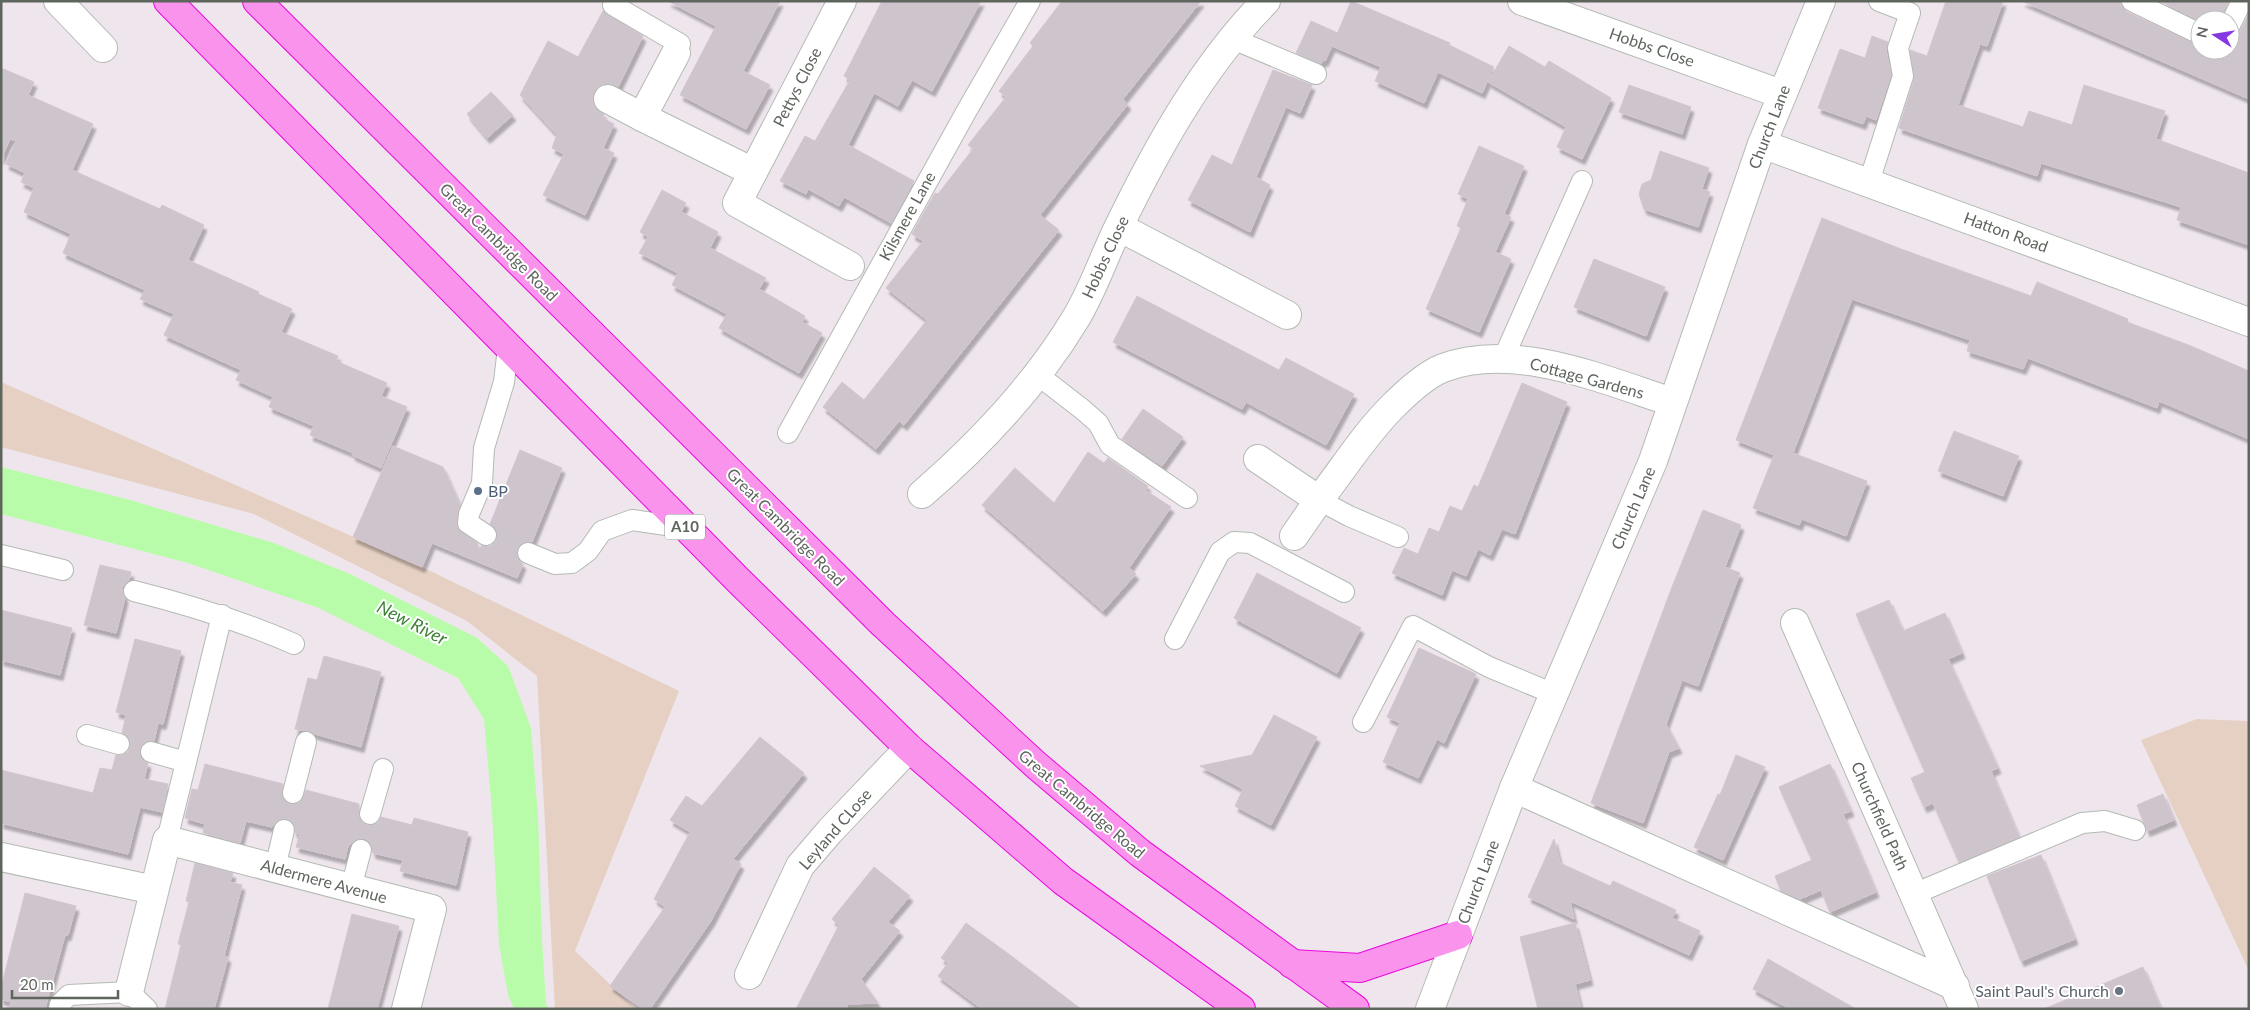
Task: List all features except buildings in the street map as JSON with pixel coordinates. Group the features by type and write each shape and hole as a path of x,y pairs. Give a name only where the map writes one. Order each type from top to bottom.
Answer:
{"highway":[{"name":"A10","path":"168,1 508,348 909,748 1063,881 1241,1009"},
{"name":"Great Cambridge Road","path":"257,1 869,610 1036,766 1140,853 1355,1009"},
{"path":"1292,964 1360,968 1458,936"}],"street":[{"path":"58,1 103,48"},
{"name":"Pettys Close","path":"842,1 737,203 850,266"},
{"name":"Hobbs Close","path":"922,494 950,470 983,437 1015,404 1038,375 1077,317 1118,227 1155,157 1185,107 1233,39 1266,1"},
{"name":"Church Lane","path":"1430,1009 1514,788 1652,461 1762,144 1781,94 1821,1"},
{"name":"Hobbs Close","path":"1525,2 1781,94"},
{"path":"642,117 676,53"},
{"path":"608,99 753,172"},
{"name":"Hatton Road","path":"1762,144 2249,322"},
{"path":"1118,227 1287,315"},
{"name":"Cottage Gardens","path":"1294,536 1319,500 1391,407 1415,386 1442,369 1471,361 1504,359 1551,366 1672,402"},
{"path":"1258,459 1319,500"},
{"name":"Churchfield Path","path":"1796,623 1959,997"},
{"name":"Leyland CLose","path":"749,975 800,866 830,830 909,748"},
{"path":"1514,788 1959,997"},
{"path":"138,1000 154,890 167,840"},
{"name":"Aldermere Avenue","path":"167,840 432,909 406,1009"},
{"path":"1,857 154,890"}],"lane":[{"name":"Kilsmere Lane","path":"788,433 966,112 1030,1"},
{"path":"1868,182 1903,76 1898,48 1910,14 1879,1"},
{"path":"2132,1 2190,29"},
{"path":"613,5 680,44 676,53"},
{"path":"1233,39 1316,74"},
{"path":"1504,359 1582,182"},
{"path":"486,535 468,523 469,514 482,483 484,448 504,382 508,348"},
{"path":"1038,375 1098,423 1110,444 1188,498"},
{"path":"1319,500 1349,516 1398,537"},
{"path":"528,553 555,564 572,563 588,551 602,532 632,520 687,528"},
{"path":"1280,559 1294,536"},
{"path":"1175,639 1220,552 1234,542 1250,543 1344,592"},
{"path":"1,554 63,570"},
{"path":"134,591 253,626 294,644"},
{"path":"167,840 222,616"},
{"path":"1362,722 1413,626 1489,667 1554,694"},
{"path":"87,735 119,744"},
{"path":"293,793 306,742"},
{"path":"151,752 186,762"},
{"path":"370,814 383,769"},
{"path":"1914,894 2082,823 2105,821 2135,830"},
{"path":"275,868 284,830"},
{"path":"351,888 361,850"},
{"path":"59,1009 60,1004 69,995 138,1000"}],"shaded area":[{"path":"1,382 422,567 679,691 575,951 636,1009 555,1009 537,676 467,621 254,514 1,447"},
{"path":"2197,719 2249,721 2249,971 2141,740"}],"water":[{"name":"New River","path":"1,467 130,500 274,543 350,574 477,638 508,666 531,728 538,817 546,1004 549,1009 514,1009 508,995 499,944 492,811 484,719 458,678 319,608 188,563 1,514"}],"place":[{"name":"BP","path":"478,491"},
{"name":"Saint Paul's Church","path":"2119,991"}]}
